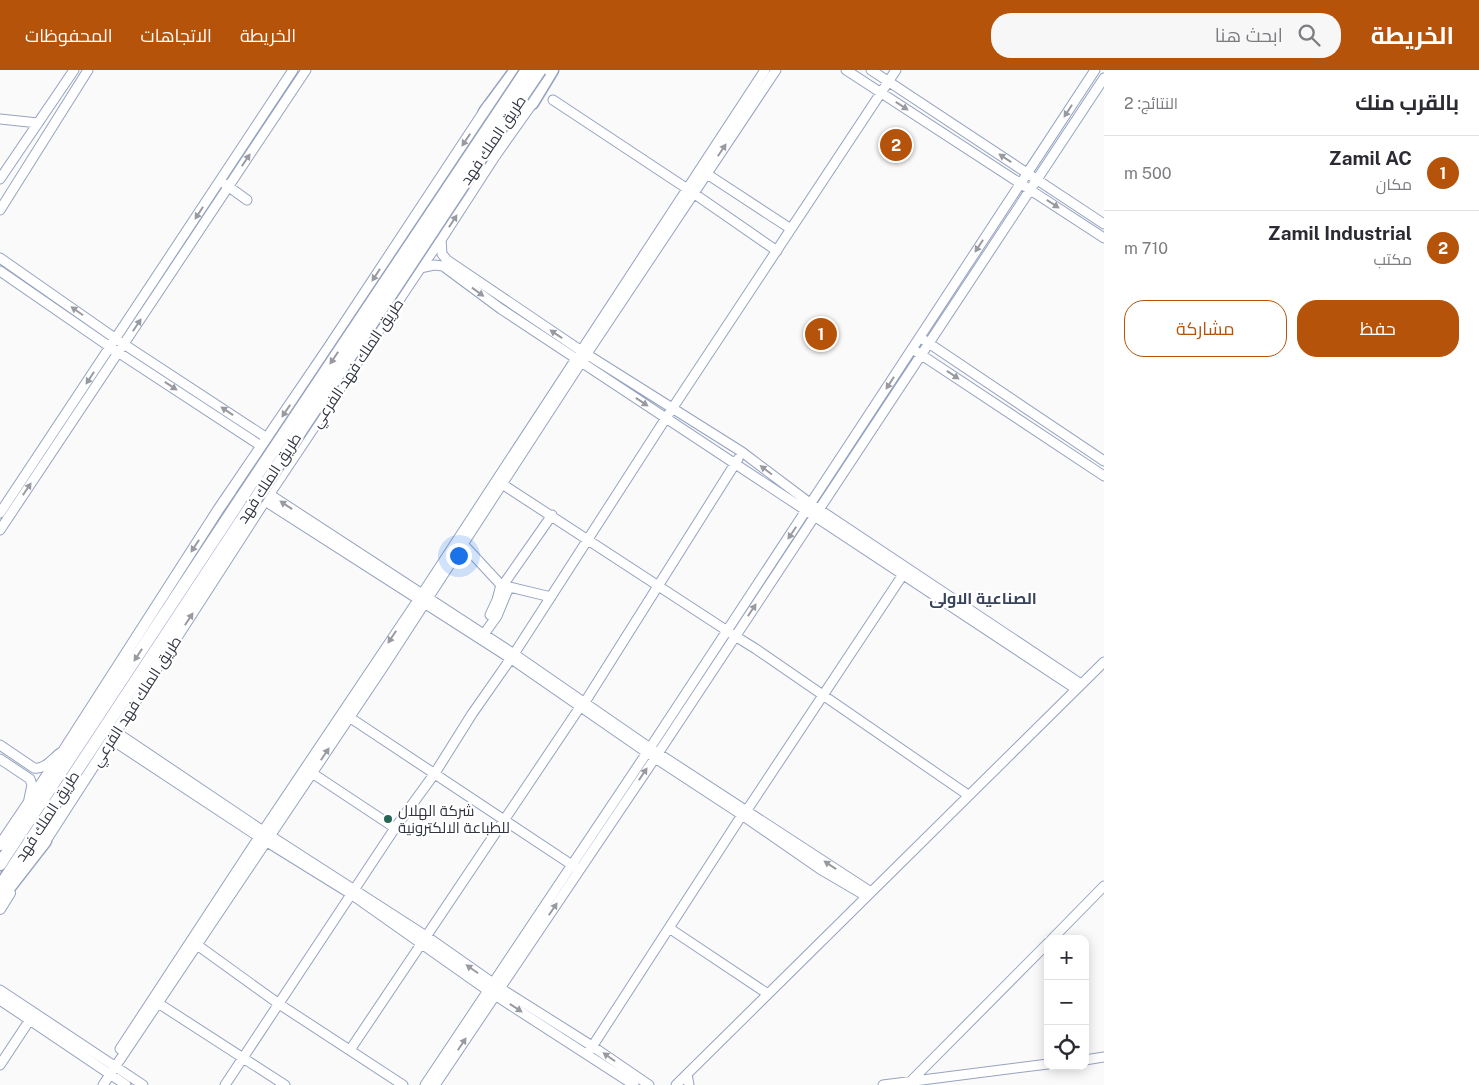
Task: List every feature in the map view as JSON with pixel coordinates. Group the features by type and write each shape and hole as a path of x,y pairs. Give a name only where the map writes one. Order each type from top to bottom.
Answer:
{"highway":[{"path":"484,112 514,70"},
{"name":"طريق الملك فهد","path":"0,887 247,501 527,70"},
{"name":"طريق الملك فهد","path":"0,864 540,70"},
{"path":"532,103 554,70"},
{"path":"0,899 45,841"}],"main road":[{"name":"طريق الملك فهد الفرعي","path":"0,909 267,498 532,103"},
{"path":"0,845 264,442 484,112"},
{"path":"329,347 367,298 374,295 380,298 382,313 343,385"}],"street":[{"path":"0,179 74,70"},
{"path":"0,210 88,70"},
{"path":"120,341 293,70"},
{"path":"1,511 228,188 306,70"},
{"path":"103,1085 110,1069 193,942 423,598 690,191 765,70"},
{"path":"690,191 707,174 776,70"},
{"path":"846,70 1104,238"},
{"path":"870,70 1104,224"},
{"path":"225,1085 242,1057 354,894 395,828 435,773 666,418 896,70"},
{"path":"813,510 912,349 1095,70"},
{"path":"575,867 657,754 731,634 813,510 922,354 1104,78"},
{"path":"553,100 777,251"},
{"path":"0,119 38,123"},
{"path":"707,174 792,228"},
{"path":"221,180 228,188 247,200"},
{"path":"441,240 442,254 447,260 504,305"},
{"path":"0,258 264,442"},
{"path":"420,268 434,265 443,266 581,355 625,378 742,452 813,510"},
{"path":"0,271 114,349 264,442"},
{"path":"920,337 1104,461"},
{"path":"0,530 114,349"},
{"path":"912,349 1104,476"},
{"path":"581,355 619,386 666,418 735,463 813,510 1079,686"},
{"path":"619,386 625,378"},
{"path":"1057,444 1062,433"},
{"path":"350,1050 426,943 504,820 659,586 742,452"},
{"path":"499,482 756,649 968,795"},
{"path":"423,598 463,544 499,482"},
{"path":"267,498 512,656 648,750 745,812 820,869 868,894"},
{"path":"481,632 497,616 504,586 552,515"},
{"path":"463,544 504,586 551,596"},
{"path":"587,1054 905,571"},
{"path":"423,598 481,632 512,656"},
{"path":"435,1085 494,989 575,867 648,750 731,634"},
{"path":"676,1085 1104,662"},
{"path":"264,836 312,773 346,714"},
{"path":"346,714 575,867"},
{"path":"114,736 354,894 634,1085"},
{"path":"0,745 38,769 42,768 64,750"},
{"path":"0,759 30,779 32,785 29,801"},
{"path":"312,773 395,828"},
{"path":"1056,935 1104,886"},
{"path":"669,928 768,994"},
{"path":"96,1085 110,1069 158,1003 193,942"},
{"path":"193,942 279,1004 403,1085"},
{"path":"426,943 494,989 592,1046 649,1085"},
{"path":"911,1082 1044,947"},
{"path":"425,1085 494,989"},
{"path":"0,990 32,1016 110,1069 143,1085"},
{"path":"0,1000 32,1016"},
{"path":"158,1003 285,1085"},
{"path":"0,1065 32,1016"},
{"path":"1089,1059 1104,1057"},
{"path":"883,1085 1044,1065"},
{"path":"110,1069 126,1085"},
{"path":"687,1074 689,1085"}],"place":[{"name":"Zamil Industrial","path":"896,145"},
{"name":"Zamil AC","path":"821,334"},
{"name":"شركة الهلال للطباعة الالكترونية","path":"388,819"}],"district":[{"name":"الصناعية الاولى","path":"983,598"}]}
